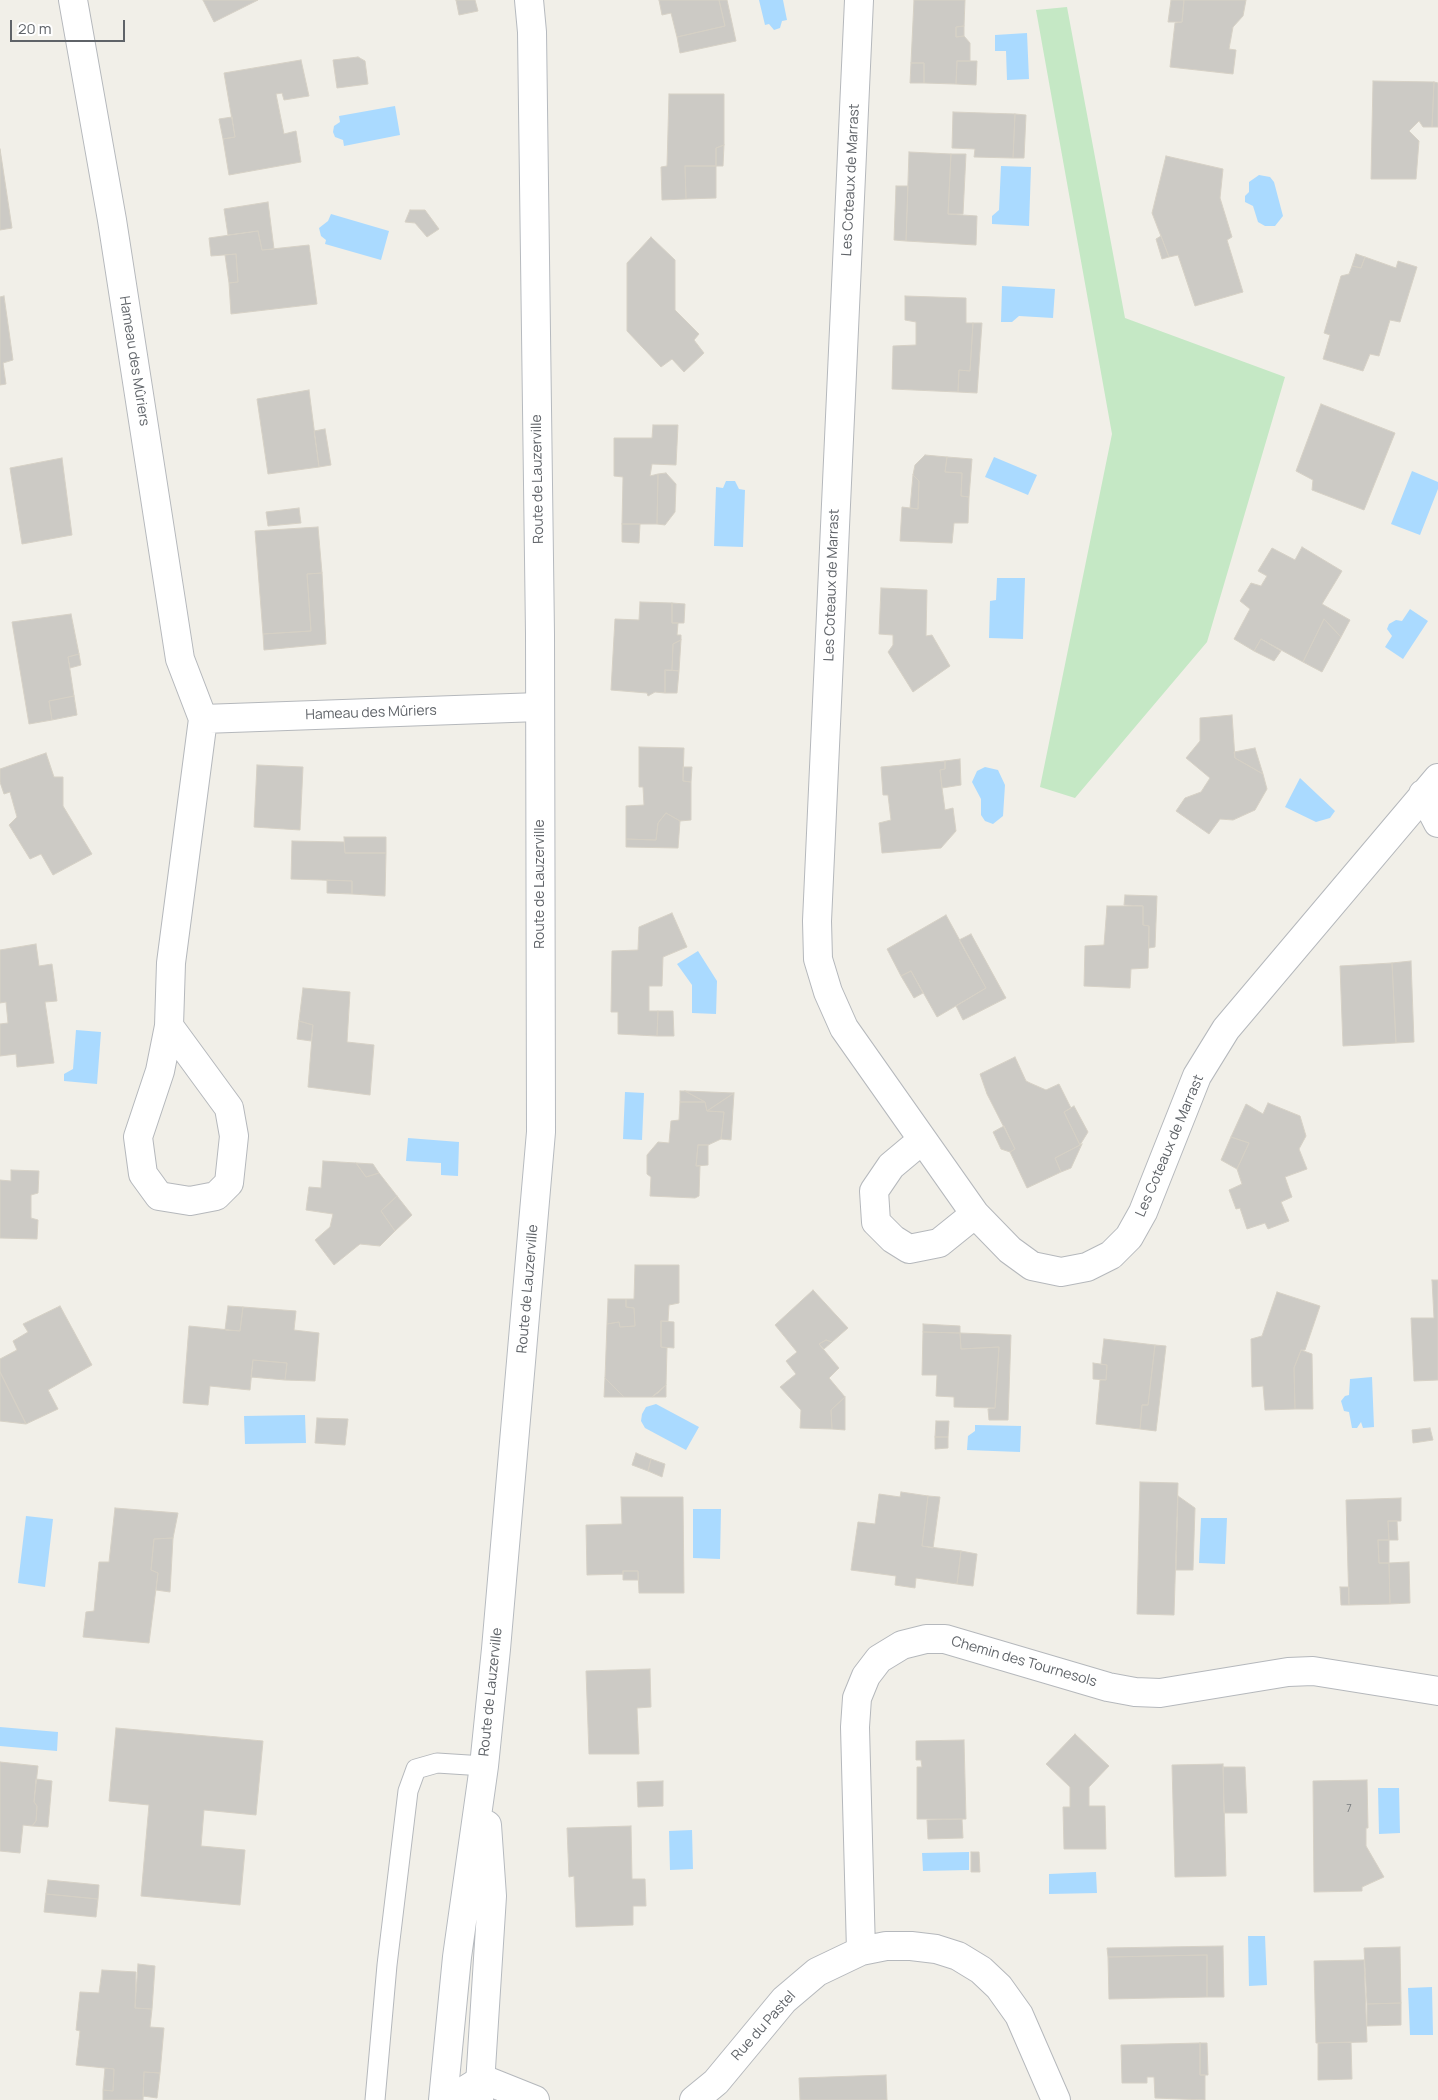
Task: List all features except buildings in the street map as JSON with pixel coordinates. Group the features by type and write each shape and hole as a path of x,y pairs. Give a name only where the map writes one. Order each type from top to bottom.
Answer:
{"street":[{"name":"Hameau des Mûriers","path":"73,0 112,220 180,659 203,719 171,963 169,1026 160,1071 138,1137 143,1174 159,1196 190,1201 216,1196 229,1183 234,1136 229,1108 169,1026"},
{"name":"Route de Lauzerville","path":"443,2100 457,1957 484,1766 496,1649 541,1132 539,707 532,32 530,0"},
{"name":"Les Coteaux de Marrast","path":"859,0 817,921 818,959 828,992 844,1028 975,1214 1010,1250 1032,1266 1061,1272 1087,1267 1111,1255 1130,1237 1143,1212 1197,1076 1226,1029 1430,786"},
{"name":"Hameau des Mûriers","path":"203,719 539,707"},
{"name":"Les Coteaux de Marrast","path":"1430,786 1438,823"},
{"path":"922,1140 891,1166 874,1192 876,1222 894,1239 909,1249 939,1243 975,1214"},
{"name":"Chemin des Tournesols","path":"861,1951 855,1727 858,1698 866,1676 878,1659 902,1645 926,1639 945,1639 1108,1687 1135,1692 1160,1692 1288,1672 1313,1671 1438,1691"},
{"name":"Route de Lauzerville","path":"480,2091 492,1896 484,1766"},
{"name":"Rue du Pastel","path":"694,2100 716,2082 784,2000 817,1972 861,1951 886,1946 936,1949 958,1956 981,1970 999,1987 1019,2015 1056,2100"},
{"path":"449,2100 480,2091 490,2082 535,2100"}],"lane":[{"path":"375,2100 387,1965 408,1791 416,1769 437,1763 484,1766"}],"green space":[{"path":"1067,7 1125,318 1285,377 1207,642 1075,798 1040,787 1112,434 1036,10"}],"water":[{"path":"759,0 783,0 787,20 782,21 780,28 774,30 769,24 765,25"},
{"path":"1027,33 1029,79 1007,80 1006,51 995,51 995,35"},
{"path":"395,106 400,135 344,146 343,140 335,137 333,132 334,126 340,122 339,116"},
{"path":"1001,166 1031,167 1029,226 992,224 992,216 999,210"},
{"path":"1259,175 1270,177 1274,182 1283,216 1275,226 1265,226 1258,222 1253,206 1245,202 1245,196 1249,192 1249,182"},
{"path":"331,214 389,231 381,260 325,244 326,240 321,236 319,228 328,221"},
{"path":"1002,286 1055,289 1053,318 1019,316 1012,322 1001,322"},
{"path":"994,457 1037,475 1028,495 985,477"},
{"path":"1412,471 1438,482 1438,489 1420,535 1391,524"},
{"path":"726,481 735,481 739,489 745,490 743,547 714,546 716,487 723,488"},
{"path":"997,578 1025,578 1023,639 989,638 990,601 996,600"},
{"path":"1410,609 1428,621 1403,659 1385,647 1392,636 1387,629 1389,624 1396,620 1402,621"},
{"path":"985,767 998,770 1005,785 1003,816 993,824 985,821 981,815 981,799 972,782 977,771"},
{"path":"1300,778 1335,811 1330,818 1316,822 1285,807"},
{"path":"698,951 717,981 716,1014 692,1013 692,985 677,964"},
{"path":"76,1030 101,1032 97,1084 64,1081 64,1074 73,1069"},
{"path":"625,1092 644,1093 642,1140 623,1139"},
{"path":"408,1138 459,1142 458,1176 441,1175 441,1163 406,1161"},
{"path":"1372,1377 1374,1427 1363,1428 1361,1422 1357,1428 1352,1428 1349,1412 1344,1411 1341,1401 1345,1396 1349,1395 1350,1379"},
{"path":"656,1404 699,1427 686,1450 645,1428 641,1421 642,1414 646,1407"},
{"path":"305,1415 306,1443 245,1444 244,1416"},
{"path":"975,1425 1021,1426 1020,1452 967,1450 968,1436 975,1431"},
{"path":"693,1509 721,1509 720,1559 693,1558"},
{"path":"26,1516 53,1519 45,1587 18,1583"},
{"path":"1201,1518 1227,1518 1225,1564 1199,1563"},
{"path":"0,1727 58,1732 57,1751 0,1746"},
{"path":"1378,1788 1399,1788 1400,1833 1379,1834"},
{"path":"692,1830 693,1869 670,1870 669,1831"},
{"path":"969,1852 969,1870 923,1871 922,1853"},
{"path":"1096,1872 1097,1893 1049,1894 1049,1874"},
{"path":"1248,1936 1265,1936 1267,1985 1249,1986"},
{"path":"1432,1987 1433,2035 1410,2035 1408,1988"}]}
